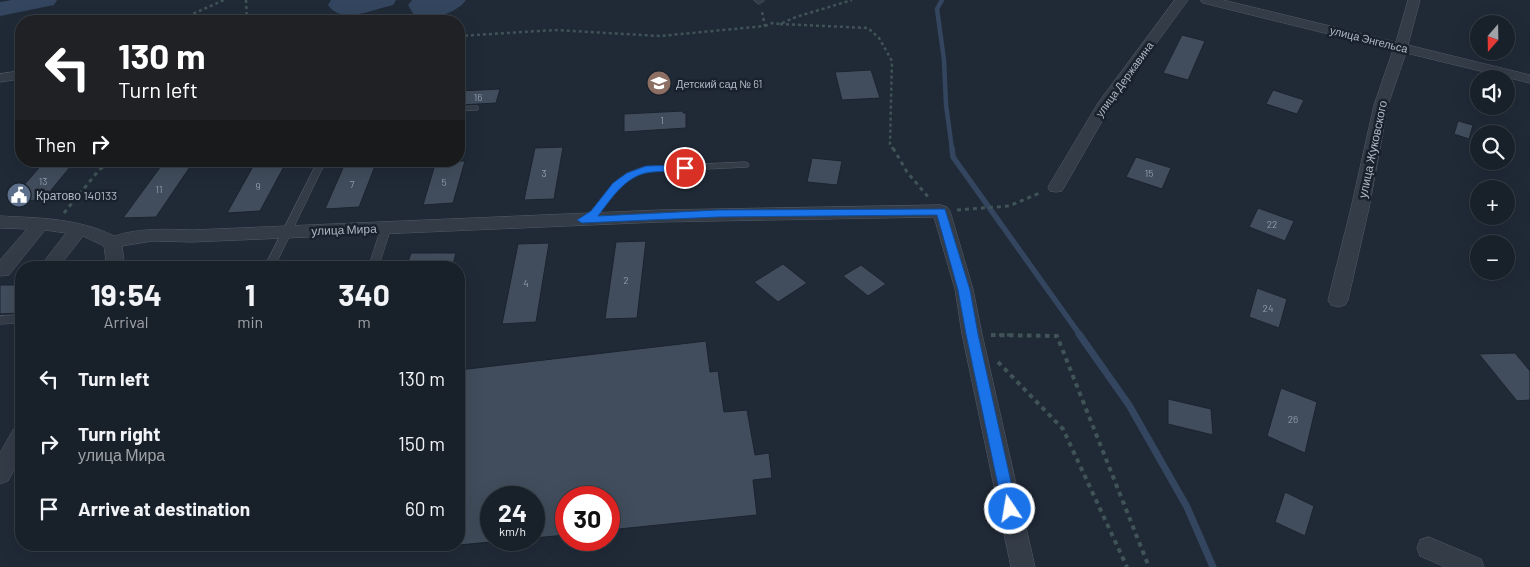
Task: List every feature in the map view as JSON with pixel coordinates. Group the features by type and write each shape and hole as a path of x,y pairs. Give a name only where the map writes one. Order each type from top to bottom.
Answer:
{"street":[{"name":"улица Державина","path":"1056,187 1105,103 1182,0"},
{"name":"улица Энгельса","path":"1207,0 1530,79"},
{"name":"улица Жуковского","path":"1338,300 1360,208 1381,105 1401,47 1414,0"},
{"path":"0,78 15,76"},
{"name":"улица Мира","path":"113,243 128,236 154,234 192,236 718,214 941,211"},
{"path":"941,211 964,290 1023,567"},
{"path":"0,222 47,225 91,232 113,243 115,261"},
{"path":"2,270 47,225"},
{"path":"54,261 78,230"},
{"path":"0,474 15,448"},
{"path":"1430,548 1472,567"}],"lane":[{"path":"465,109 475,108"},
{"path":"579,220 594,213 620,182 646,169 745,165"},
{"path":"272,261 319,167"},
{"path":"375,261 386,228"},
{"path":"0,320 15,319"}],"path":[{"path":"190,15 224,0"},
{"path":"246,0 247,15"},
{"path":"780,24 796,17 852,0"},
{"path":"759,1 765,26"},
{"path":"465,36 555,30 660,36 765,26 772,23 868,28 879,38 892,61 890,144 907,172 941,211 1009,206 1056,187"},
{"path":"47,225 103,167"},
{"path":"972,334 1063,429 1127,567"},
{"path":"972,334 1057,336 1148,567"}],"building":[{"path":"1182,35 1205,41 1188,80 1163,73"},
{"path":"871,70 880,98 842,100 835,72"},
{"path":"500,89 496,103 465,105 465,91"},
{"path":"1273,90 1304,100 1297,114 1266,104"},
{"path":"683,111 683,113 686,113 686,128 624,132 624,114"},
{"path":"1458,121 1473,125 1470,125 1469,139 1454,134"},
{"path":"563,147 554,199 524,200 535,148"},
{"path":"1136,157 1171,168 1162,189 1126,177"},
{"path":"812,158 842,161 837,185 807,182"},
{"path":"40,167 70,167 43,200 10,201"},
{"path":"160,167 190,167 156,217 123,218"},
{"path":"253,167 284,167 260,211 227,213"},
{"path":"343,167 375,167 359,207 325,209"},
{"path":"434,167 463,167 453,203 423,205"},
{"path":"1258,208 1294,221 1285,241 1249,227"},
{"path":"646,241 637,318 605,319 616,242"},
{"path":"549,243 536,322 502,324 518,244"},
{"path":"411,253 456,253 454,261 408,261"},
{"path":"783,264 807,283 778,302 754,282"},
{"path":"861,265 886,284 868,296 843,276"},
{"path":"0,285 15,285 15,313 0,314"},
{"path":"1257,288 1287,299 1279,328 1249,317"},
{"path":"706,341 710,372 718,371 724,412 747,410 755,455 769,453 772,478 753,480 757,515 620,529 620,486 555,486 555,536 545,537 545,486 480,486 480,543 465,544 465,369"},
{"path":"1515,353 1530,371 1530,400 1517,401 1479,354"},
{"path":"1281,388 1317,402 1305,453 1267,436"},
{"path":"1168,399 1211,409 1213,435 1168,424"},
{"path":"1285,492 1314,506 1305,536 1275,522"}],"waterway":[{"path":"0,9 46,0"},
{"path":"344,0 339,5 347,9 385,0"},
{"path":"426,0 419,5 423,12 440,8 455,0"},
{"path":"942,0 937,9 944,60 946,105 952,149"},
{"path":"952,148 953,157 1080,335"},
{"path":"1079,334 1129,405 1187,507 1213,567"}],"place":[{"name":"Детский сад № 61","path":"659,83"},
{"name":"Кратово 140133","path":"19,195"}],"route":[{"path":"685,168 646,169 630,175 616,186 594,213 582,220 718,214 941,211 964,290 1010,509"}]}
